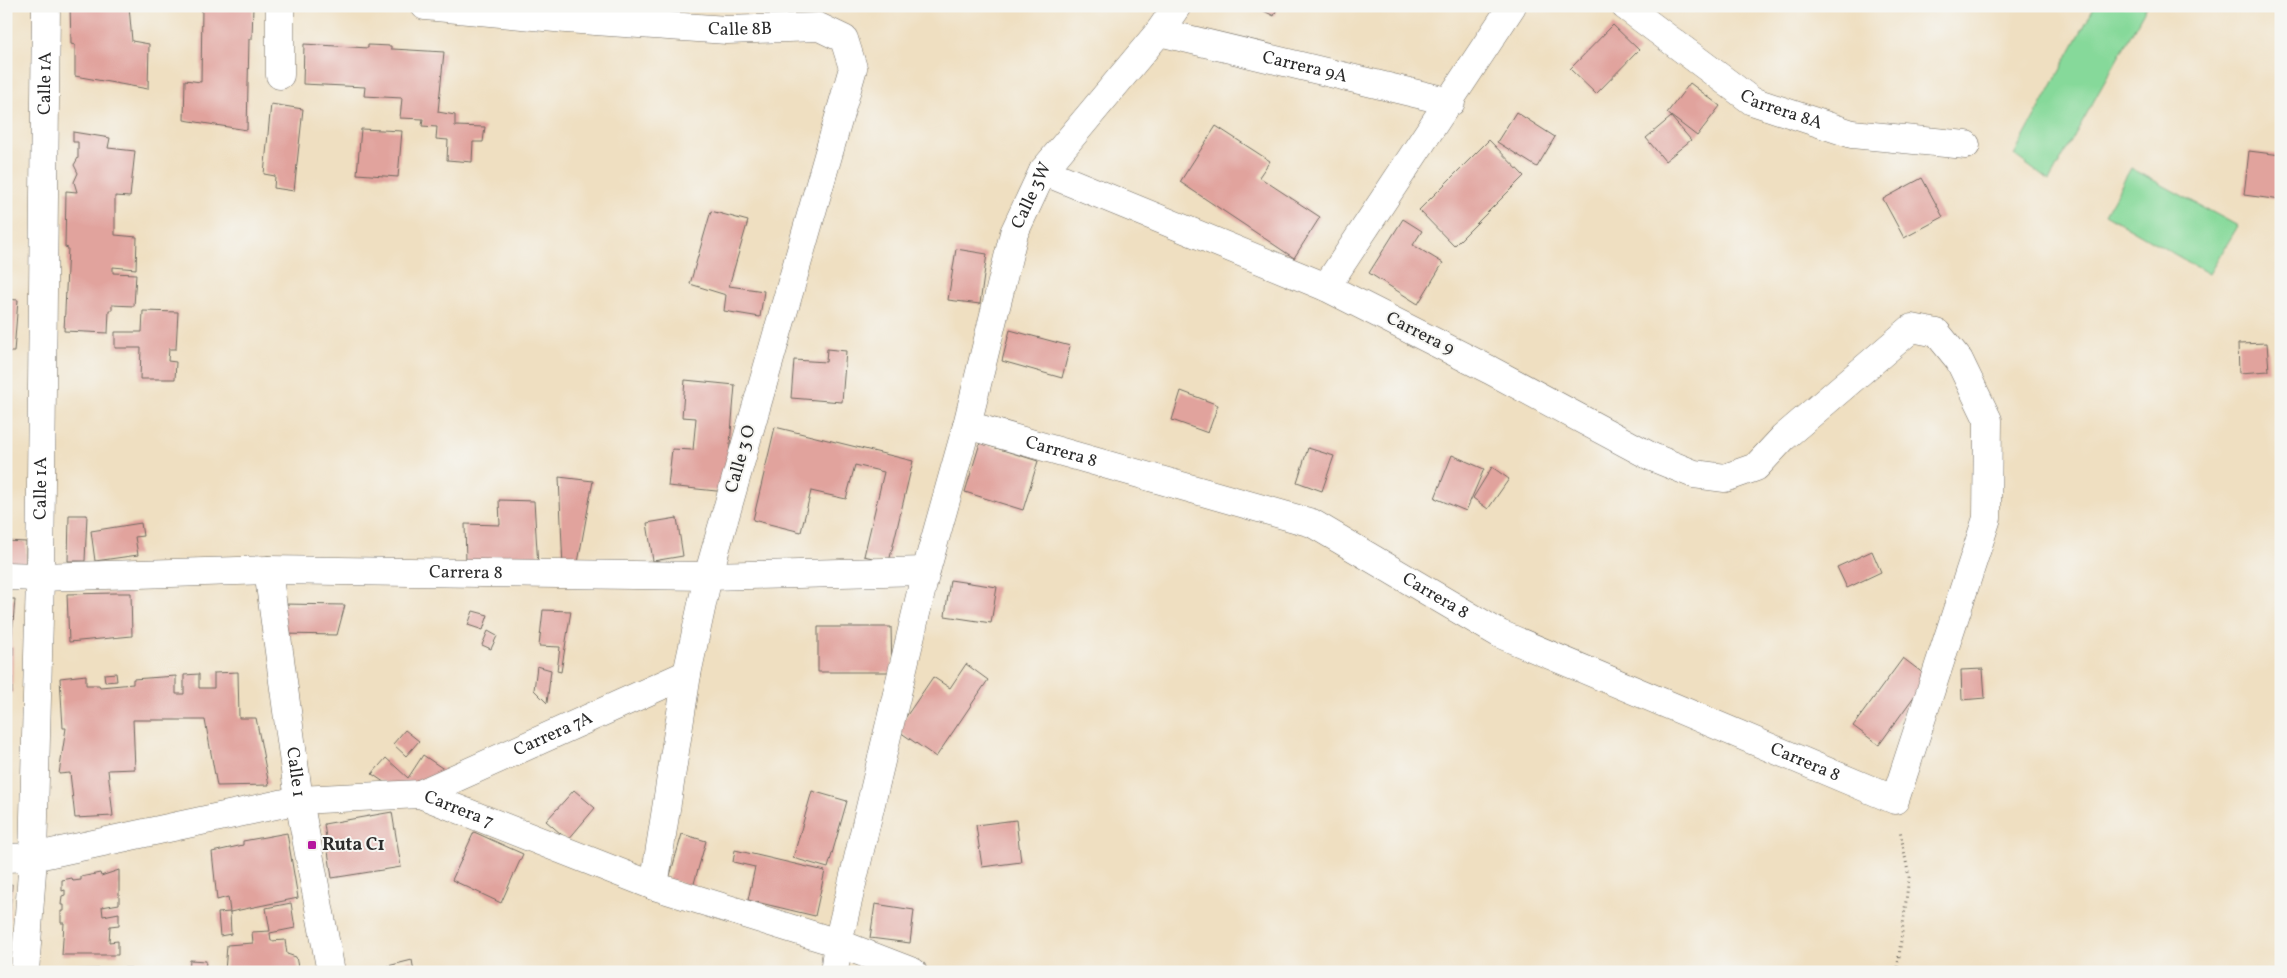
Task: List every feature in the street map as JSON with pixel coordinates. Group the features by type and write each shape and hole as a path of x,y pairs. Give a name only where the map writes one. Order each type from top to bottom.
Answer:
{"street":[{"name":"Calle 1A","path":"24,972 33,857 40,577 46,6"},
{"path":"280,6 280,75"},
{"name":"Calle 8B","path":"425,6 566,19 727,30 819,27 844,39"},
{"name":"Calle 3W","path":"834,972 838,942 926,571 967,425 1014,233 1043,171 1159,32 1177,6"},
{"path":"1326,287 1451,102 1512,6"},
{"name":"Carrera 8A","path":"1625,6 1752,101 1852,134 1966,145"},
{"name":"Carrera 9A","path":"1159,32 1451,102"},
{"name":"Calle 3 O","path":"654,886 687,674 708,576 853,68 844,39"},
{"name":"Carrera 9","path":"1043,171 1326,287 1490,370 1652,457 1694,474 1725,478 1756,467 1783,438 1912,328 1937,333 1960,360 1988,420 1987,518 1894,800"},
{"name":"Carrera 8","path":"967,425 1312,523 1500,634 1894,800"},
{"name":"Carrera 8","path":"6,576 40,577 268,570 708,576 926,571"},
{"name":"Calle 1","path":"268,570 299,800 331,972"},
{"name":"Carrera 7A","path":"420,794 687,674"},
{"name":"Carrera 7","path":"6,858 33,857 299,800 420,794 654,886 838,942 913,972"}],"path":[{"path":"1894,800 1910,877 1897,972"}],"green space":[{"path":"2095,6 2147,6 2049,181 2014,155"},
{"path":"2131,168 2238,226 2209,274 2105,214"}],"building":[{"path":"70,6 129,6 132,41 149,44 148,89 75,76 75,45 71,44"},
{"path":"202,6 253,6 252,39 249,39 247,130 184,120 185,80 201,82"},
{"path":"1254,6 1278,6 1274,16"},
{"path":"1613,25 1639,50 1596,94 1570,69"},
{"path":"304,44 368,48 368,45 391,46 391,49 444,52 438,112 455,115 455,126 485,127 483,142 473,142 472,162 447,160 448,140 436,139 437,127 422,126 423,119 400,118 402,98 364,96 365,87 303,84"},
{"path":"1690,83 1720,106 1697,136 1667,113"},
{"path":"271,104 303,109 294,191 274,188 275,176 264,174"},
{"path":"1516,112 1555,137 1537,167 1497,142"},
{"path":"1671,117 1691,140 1665,161 1646,138"},
{"path":"1216,126 1270,161 1259,177 1320,217 1294,258 1180,182"},
{"path":"361,129 402,131 398,177 357,174"},
{"path":"73,132 110,138 108,148 135,151 130,197 115,196 115,235 137,237 136,269 113,267 113,273 136,274 134,306 112,305 112,310 109,310 108,333 64,331 68,248 65,247 66,191 77,192 74,182 78,173 74,165 78,158 78,142 73,142"},
{"path":"1489,140 1524,176 1454,246 1419,210"},
{"path":"2249,151 2281,155 2281,200 2244,195"},
{"path":"1922,178 1943,217 1904,238 1883,199"},
{"path":"711,211 748,221 729,286 764,291 760,317 724,311 726,295 690,284"},
{"path":"1403,219 1422,231 1413,245 1443,263 1418,304 1369,273"},
{"path":"956,249 987,254 980,304 948,300"},
{"path":"6,299 18,300 14,352 6,352"},
{"path":"143,311 178,312 176,349 169,349 168,361 176,362 175,379 140,379 141,348 115,348 115,332 142,332"},
{"path":"1010,330 1070,346 1062,378 1002,361"},
{"path":"2267,343 2269,371 2239,373 2238,344"},
{"path":"827,349 846,351 842,402 791,398 794,360 826,362"},
{"path":"685,380 735,385 726,492 668,486 672,449 693,450 696,418 682,417"},
{"path":"1181,391 1218,405 1208,433 1172,420"},
{"path":"775,427 913,461 889,562 864,556 884,472 855,465 846,499 811,491 801,532 753,520"},
{"path":"980,443 1038,461 1023,510 965,492"},
{"path":"1308,448 1334,456 1322,491 1297,482"},
{"path":"1452,455 1484,469 1466,511 1435,498"},
{"path":"1492,467 1509,479 1488,509 1473,498"},
{"path":"559,477 593,481 577,568 563,568"},
{"path":"499,500 534,501 538,567 466,562 465,524 500,525"},
{"path":"69,515 87,515 85,561 68,561"},
{"path":"677,518 683,556 653,561 647,523"},
{"path":"141,523 143,536 135,537 138,555 95,561 91,531"},
{"path":"6,541 26,542 26,570 6,570"},
{"path":"1872,551 1881,572 1847,588 1837,567"},
{"path":"950,580 997,587 991,623 945,616"},
{"path":"131,593 132,636 69,642 67,594"},
{"path":"6,599 15,599 11,647 13,647 12,693 6,693"},
{"path":"282,604 345,605 337,635 283,634"},
{"path":"543,610 571,611 561,672 557,671 560,647 539,646"},
{"path":"473,611 488,615 483,630 468,625"},
{"path":"818,627 891,627 892,672 818,672"},
{"path":"488,631 497,636 491,649 482,645"},
{"path":"1903,658 1928,677 1879,745 1853,726"},
{"path":"966,664 988,680 936,757 897,730 933,677 950,688"},
{"path":"537,666 551,670 547,703 534,690"},
{"path":"1983,669 1985,698 1962,700 1961,670"},
{"path":"238,672 239,718 256,718 269,785 217,786 205,720 133,720 135,769 108,770 113,816 75,818 70,773 59,774 66,728 63,728 60,678 86,675 86,685 99,685 100,687 133,684 133,679 176,676 176,694 184,694 184,675 199,674 199,688 214,688 214,673"},
{"path":"116,673 117,681 105,682 104,674"},
{"path":"405,730 419,741 406,756 393,744"},
{"path":"423,755 448,772 400,793 372,774 386,758 408,778"},
{"path":"574,790 595,808 568,840 546,821"},
{"path":"812,791 847,801 828,868 793,858"},
{"path":"392,812 401,867 332,878 324,824"},
{"path":"1016,820 1021,862 982,867 976,825"},
{"path":"474,832 523,854 501,903 452,880"},
{"path":"287,833 298,898 230,912 228,897 217,900 212,852 243,845 243,841"},
{"path":"682,834 706,841 693,887 669,879"},
{"path":"735,850 825,871 815,916 748,900 755,867 733,862"},
{"path":"119,870 119,904 102,907 103,916 119,913 119,925 110,926 109,942 118,941 118,955 62,955 64,923 61,923 61,911 64,911 64,905 61,905 65,890 62,891 62,880 72,878 73,881 81,880 81,877 100,873 101,876"},
{"path":"12,884 8,936 6,936 6,885"},
{"path":"291,903 295,928 270,933 271,941 285,940 287,954 296,957 299,972 225,972 227,945 253,943 252,932 270,931 266,908"},
{"path":"875,904 914,910 910,943 870,938"},
{"path":"230,912 231,934 220,936 218,913"},
{"path":"190,960 206,961 205,972 189,972"},
{"path":"412,960 414,972 368,972 368,971"},
{"path":"131,968 131,972 58,972 58,970"}],"place":[{"name":"Ruta C1","path":"312,845"}]}
